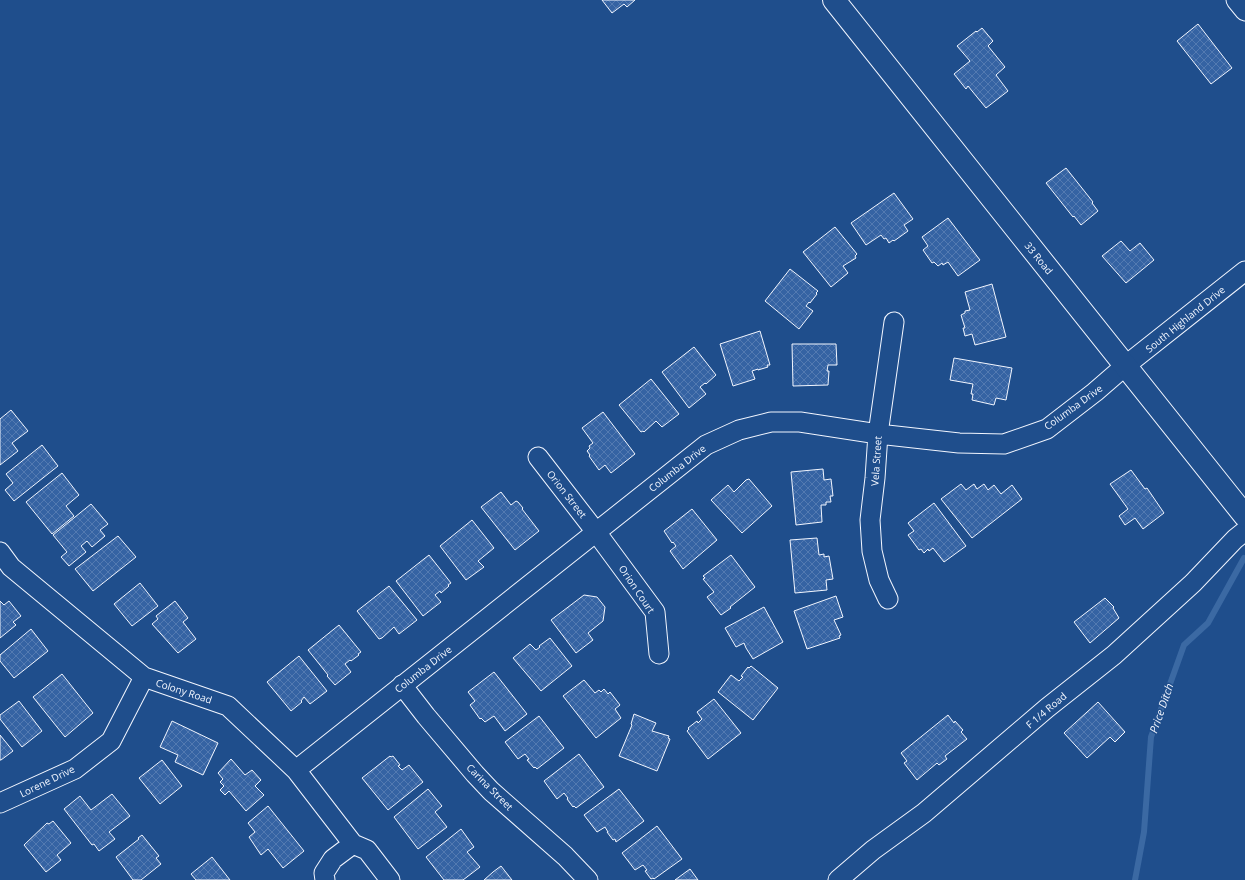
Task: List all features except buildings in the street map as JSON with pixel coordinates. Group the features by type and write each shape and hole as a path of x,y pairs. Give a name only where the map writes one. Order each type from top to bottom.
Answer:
{"street":[{"name":"33 Road","path":"834,0 1245,516"},
{"path":"1236,0 1245,11"},
{"name":"South Highland Drive","path":"1125,366 1245,271"},
{"name":"Vela Street","path":"888,599 879,580 872,551 870,520 878,434 894,322"},
{"name":"Columba Drive","path":"296,770 706,445 739,430 771,422 800,422 959,444 1004,444 1047,429 1095,392 1125,366"},
{"name":"Orion Street","path":"538,457 596,532"},
{"name":"F 1/4 Road","path":"838,880 873,850 924,813 1047,708 1114,655 1193,584 1235,539 1245,531"},
{"name":"Orion Court","path":"596,532 655,612 659,654"},
{"name":"Colony Road","path":"4,564 144,677 228,706 296,770 352,844 367,850 390,880"},
{"name":"Lorene Drive","path":"0,803 75,769 111,741 144,677"},
{"name":"Carina Street","path":"402,685 475,774 496,795 565,856 588,880"},
{"path":"325,880 324,873 333,859 352,844"}],"waterway":[{"name":"Price Ditch","path":"1135,880 1144,832 1151,737 1184,645 1208,623 1244,558"}]}
